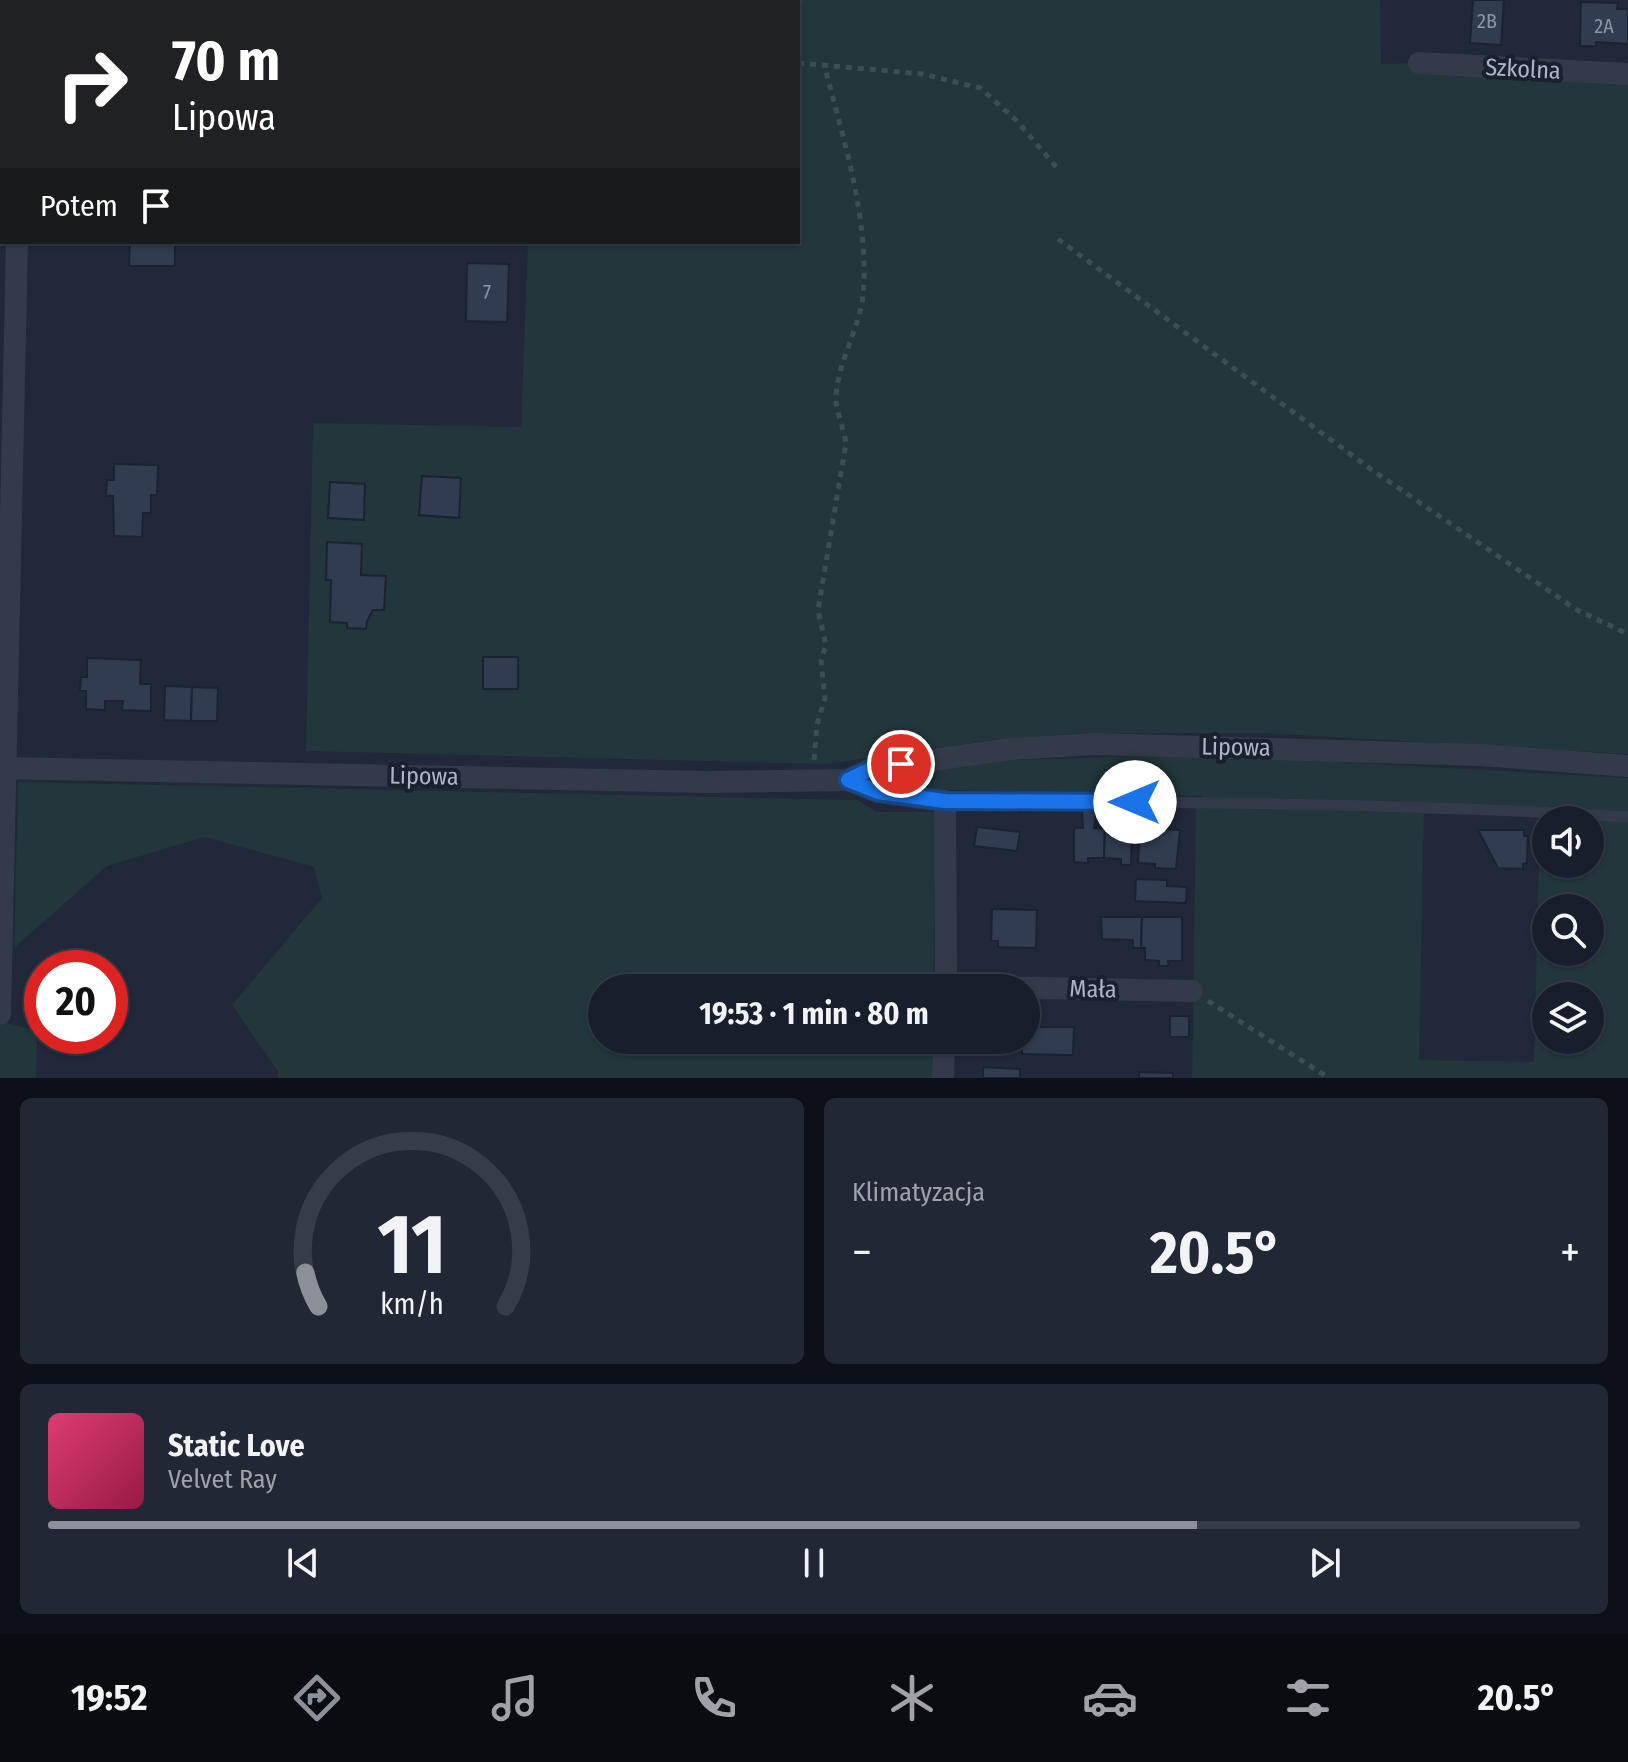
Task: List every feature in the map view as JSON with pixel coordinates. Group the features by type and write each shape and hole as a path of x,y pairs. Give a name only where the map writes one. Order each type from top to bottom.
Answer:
{"street":[{"name":"Szkolna","path":"1419,63 1628,74"},
{"path":"0,1014 2,768 17,244"},
{"name":"Lipowa","path":"848,780 873,768 1012,749 1095,744 1481,755 1628,766"},
{"name":"Lipowa","path":"2,768 690,781 848,780 878,792 945,801"},
{"path":"945,801 946,974"},
{"name":"Mała","path":"1040,989 1192,991"},
{"path":"943,1078 944,1054"}],"lane":[{"name":"Lipowa","path":"945,801 1198,802 1520,810 1628,817"}],"path":[{"path":"800,63 923,74 980,88 1016,120 1058,169"},
{"path":"812,781 817,725 825,698 821,660 826,645 818,610 846,443 844,425 836,403 847,348 864,296 862,248 852,176 824,64"},
{"path":"1058,239 1372,470 1577,610 1628,634"},
{"path":"1192,991 1329,1078"}],"green space":[{"path":"800,0 1380,0 1381,64 1419,63 1628,76 1628,754 1260,733 1087,733 993,740 826,764 306,751 313,423 521,427 528,244 800,244"},
{"path":"1195,754 1628,778 1628,1078 1192,1078 1196,807 1202,796 903,789 898,773 991,761","holes":["1532,806 1604,806 1604,878 1538,878 1538,894 1604,894 1604,966 1536,966 1536,982 1604,982 1604,1054 1534,1054 1534,1062 1419,1060 1424,814 1532,816"]},
{"path":"18,782 858,800 876,812 936,812 933,974 588,974 588,1054 932,1054 932,1078 278,1078 279,1073 232,1005 322,898 314,867 205,837 107,866 14,948"},
{"path":"0,1021 24,1027 24,1054 37,1054 36,1078 0,1078"}],"building":[{"path":"1473,0 1504,0 1501,45 1470,43"},
{"path":"1581,2 1618,3 1617,9 1628,9 1628,44 1596,42 1596,46 1580,46"},
{"path":"130,244 175,244 175,266 129,266"},
{"path":"467,263 509,264 507,322 466,321"},
{"path":"114,464 158,465 157,495 151,495 151,513 143,513 142,537 114,536 113,496 106,496 107,480 114,480"},
{"path":"422,476 461,478 459,518 419,515"},
{"path":"330,482 365,484 364,520 328,518"},
{"path":"327,542 362,544 361,575 386,576 384,610 373,610 366,629 347,628 347,623 330,622 331,580 326,580"},
{"path":"483,657 518,657 518,689 483,689"},
{"path":"87,658 141,660 140,684 151,684 151,711 122,710 123,701 105,701 105,710 86,709 86,691 80,691 81,677 87,677"},
{"path":"165,686 192,687 191,721 164,720"},
{"path":"192,687 218,688 217,721 191,721"},
{"path":"1082,809 1097,809 1094,828 1105,829 1104,858 1088,858 1088,863 1074,862 1074,828 1083,828"},
{"path":"977,827 1020,832 1017,851 974,846"},
{"path":"1132,828 1131,865 1121,865 1121,859 1104,858 1105,829"},
{"path":"1140,828 1180,830 1176,869 1138,863"},
{"path":"1478,830 1524,830 1524,836 1528,836 1527,863 1523,864 1523,869 1498,868"},
{"path":"1136,879 1167,880 1167,886 1187,887 1186,903 1135,901"},
{"path":"992,909 1037,910 1036,948 998,947 998,941 991,941"},
{"path":"1101,917 1142,917 1141,948 1133,948 1133,940 1102,939"},
{"path":"1142,917 1182,917 1182,961 1168,961 1169,966 1159,966 1159,961 1145,960 1145,948 1141,948"},
{"path":"1170,1016 1189,1016 1189,1037 1170,1037"},
{"path":"1040,1027 1074,1027 1073,1055 1022,1054 1040,1054"},
{"path":"983,1067 1020,1069 1020,1078 983,1078"},
{"path":"1139,1072 1173,1073 1173,1078 1139,1078"}],"route":[{"path":"901,764 873,768 848,780 878,792 945,801 1135,802"}]}
